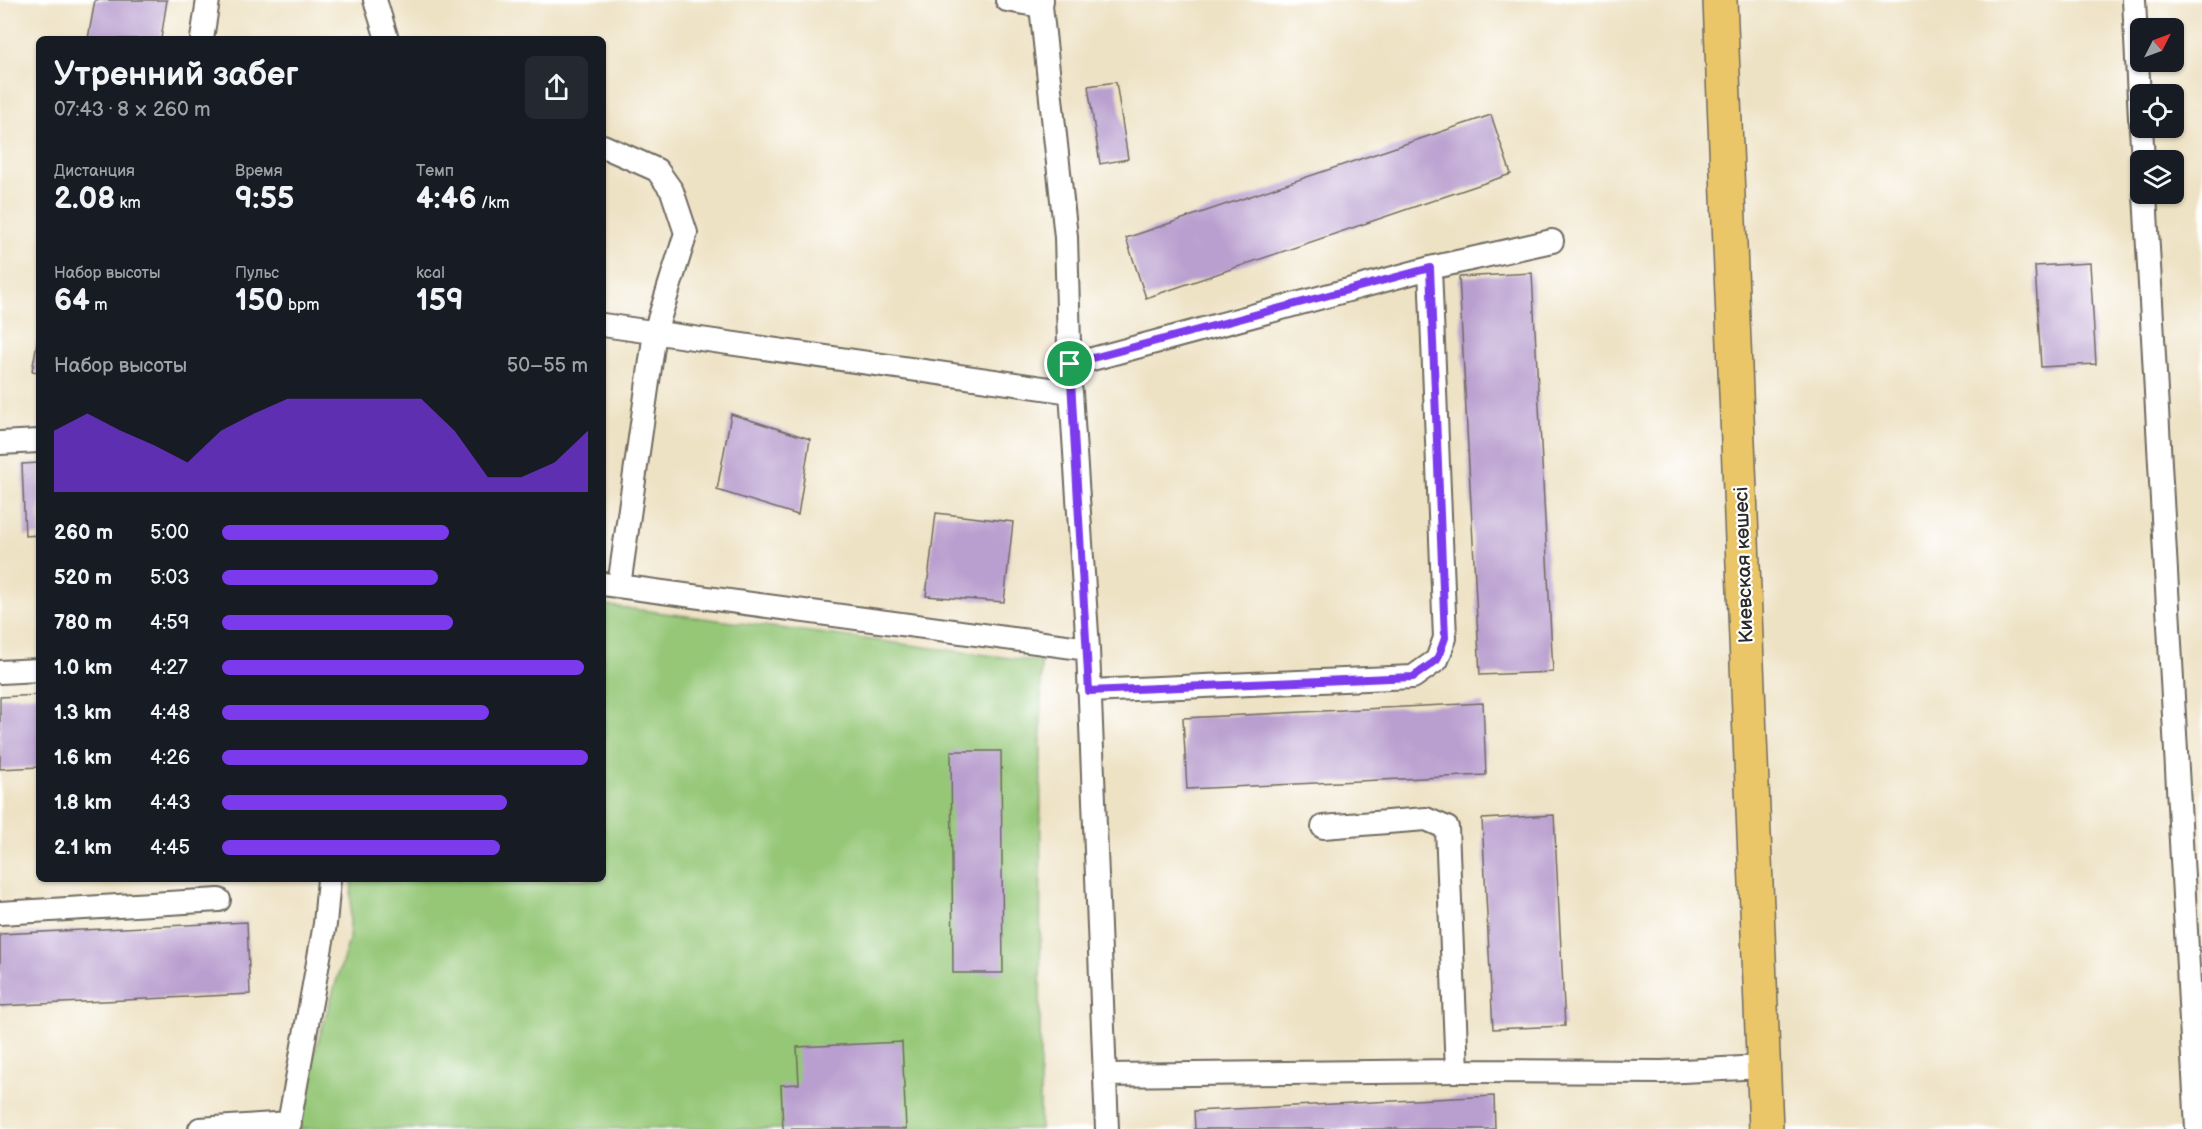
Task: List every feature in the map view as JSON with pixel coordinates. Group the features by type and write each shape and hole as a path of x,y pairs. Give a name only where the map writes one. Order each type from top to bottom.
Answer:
{"highway":[{"name":"Киевская көшесі","path":"1720,0 1766,1129"}],"lane":[{"path":"202,36 208,0"},
{"path":"375,0 386,36"},
{"path":"1007,0 1042,3 1066,237 1071,392 1088,649 1107,1129"},
{"path":"2134,0 2138,84"},
{"path":"606,147 657,170 672,191 686,233 655,332 611,585 1088,649"},
{"path":"2146,204 2197,1129"},
{"path":"1070,364 1430,268 1552,241"},
{"path":"1089,691 1413,677 1437,660 1445,638 1430,268"},
{"path":"606,324 1071,392"},
{"path":"0,443 36,441"},
{"path":"0,672 36,670"},
{"path":"1323,827 1426,819 1447,828 1457,1071"},
{"path":"200,1129 289,1126 325,924 329,882"},
{"path":"0,913 219,900"},
{"path":"1105,1075 1457,1071 1662,1072 1763,1067"}],"green space":[{"path":"606,605 1041,662 1040,1129 291,1129 349,940 352,882 606,882"}],"building":[{"path":"95,0 167,0 161,36 89,36"},
{"path":"1116,82 1128,159 1100,164 1088,86"},
{"path":"1491,115 1511,174 1146,298 1126,238"},
{"path":"2090,263 2096,364 2041,367 2035,266"},
{"path":"1532,273 1553,672 1480,675 1459,277"},
{"path":"36,348 36,372 32,371"},
{"path":"731,414 810,439 798,515 717,490"},
{"path":"36,463 36,535 25,536 22,464"},
{"path":"936,513 1013,522 1004,602 926,596"},
{"path":"36,695 36,767 0,769 0,697"},
{"path":"1483,703 1486,775 1187,789 1183,718"},
{"path":"951,751 1001,751 1003,973 953,973"},
{"path":"1554,815 1565,1026 1493,1029 1482,819"},
{"path":"247,922 250,994 0,1006 0,934"},
{"path":"902,1042 906,1129 783,1129 781,1085 799,1084 797,1047"},
{"path":"1494,1096 1495,1129 1195,1129 1194,1111"}],"route":[{"path":"1430,268 1445,638 1437,660 1413,677 1089,691 1070,364 1430,268"}]}
